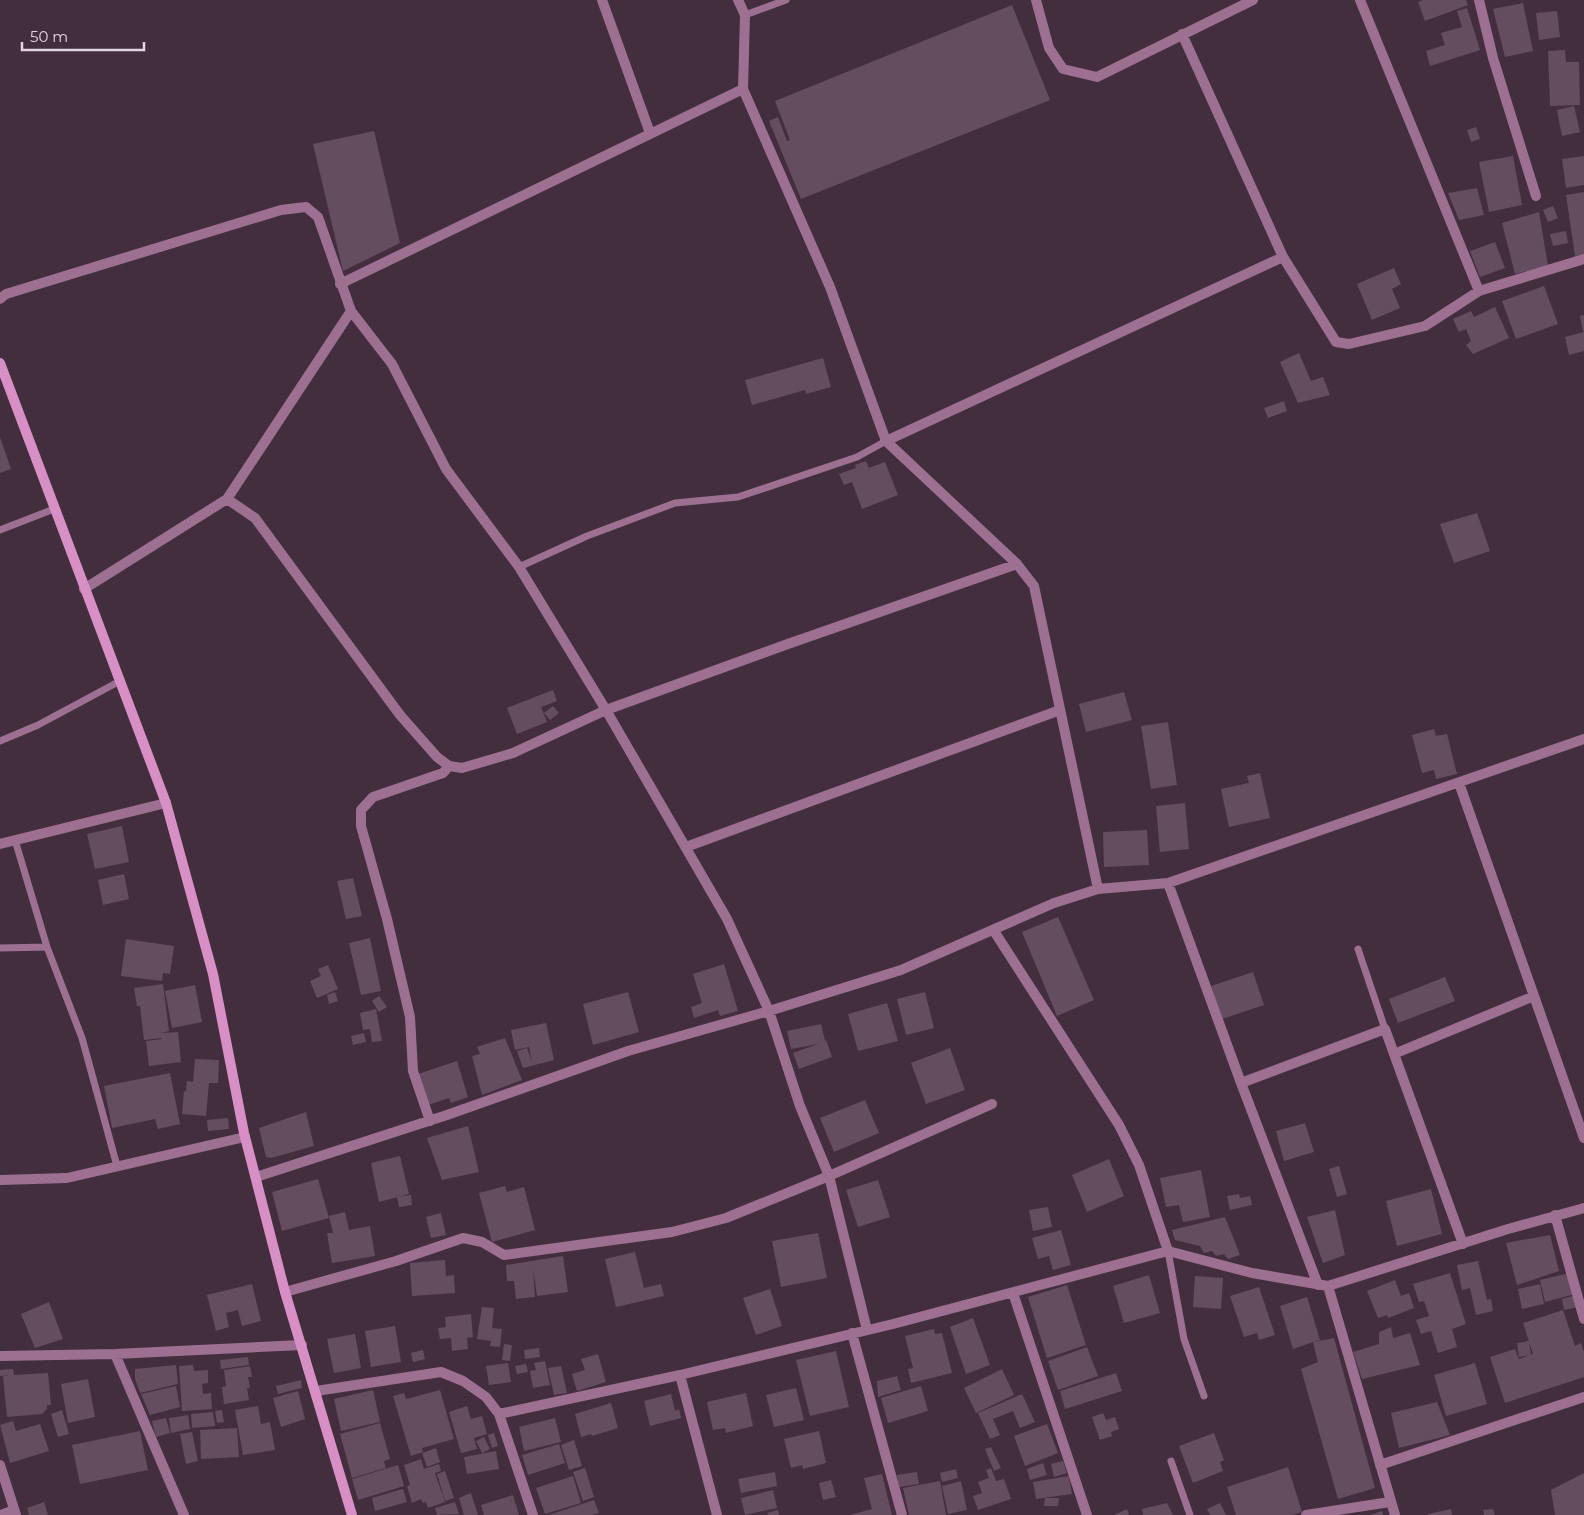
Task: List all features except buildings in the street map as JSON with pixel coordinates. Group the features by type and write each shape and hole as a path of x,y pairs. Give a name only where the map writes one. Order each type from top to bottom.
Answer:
{"street":[{"path":"602,0 650,133"},
{"path":"738,0 745,15 743,89 830,287 886,441 1018,564 1034,586 1098,890"},
{"path":"1036,0 1049,48 1063,69 1097,77 1253,0"},
{"path":"1360,0 1479,291"},
{"path":"1479,0 1494,58 1536,196"},
{"path":"1182,34 1283,257 1336,342 1349,344 1425,326 1479,291 1584,259"},
{"path":"340,284 743,89"},
{"path":"0,299 6,294 281,210 306,206 318,217 351,311 392,364 446,469 519,567 606,710 727,918 769,1012 800,1106 830,1176 867,1330"},
{"path":"886,441 1283,257"},
{"path":"84,589 228,500 351,311"},
{"path":"0,363 166,803 213,974 246,1137 285,1292 352,1515"},
{"path":"228,500 255,518 400,715 437,757 449,766 462,768 513,753 606,710 784,645 1018,564"},
{"path":"686,847 1060,710"},
{"path":"256,1177 430,1121 628,1051 769,1012 901,970 994,931 1054,903 1098,890 1168,883 1584,739"},
{"path":"430,1121 413,1071 410,1017 387,919 361,826 361,810 373,798 443,773 449,766"},
{"path":"1459,783 1584,1138"},
{"path":"0,844 166,803"},
{"path":"1168,883 1241,1083 1323,1286 1390,1502 1396,1515"},
{"path":"994,931 1118,1125 1139,1165 1168,1251"},
{"path":"1394,1054 1534,996"},
{"path":"1241,1083 1385,1029 1463,1244"},
{"path":"285,1292 396,1261 463,1238 482,1242 504,1255 672,1232 726,1218 830,1176 992,1104"},
{"path":"0,1180 67,1178 246,1137"},
{"path":"498,1414 867,1330 1168,1251 1252,1273 1323,1286 1584,1208"},
{"path":"1556,1215 1584,1319"},
{"path":"1013,1293 1087,1515"},
{"path":"852,1332 902,1515"},
{"path":"0,1356 115,1354 302,1344"},
{"path":"115,1354 184,1515"},
{"path":"316,1391 441,1372 471,1386 486,1397 498,1414 533,1515"},
{"path":"680,1374 717,1515"},
{"path":"1380,1465 1584,1397"},
{"path":"0,1465 15,1512 1,1515"},
{"path":"1306,1515 1390,1502"}],"lane":[{"path":"745,15 786,0"},
{"path":"519,567 587,536 675,503 738,497 856,457 886,441"},
{"path":"0,530 54,509"},
{"path":"0,742 38,725 120,681"},
{"path":"15,840 47,948 82,1038 117,1166"},
{"path":"0,948 47,948"},
{"path":"1358,949 1385,1029"},
{"path":"1168,1251 1184,1339 1204,1396"},
{"path":"1171,1461 1190,1515"}]}
